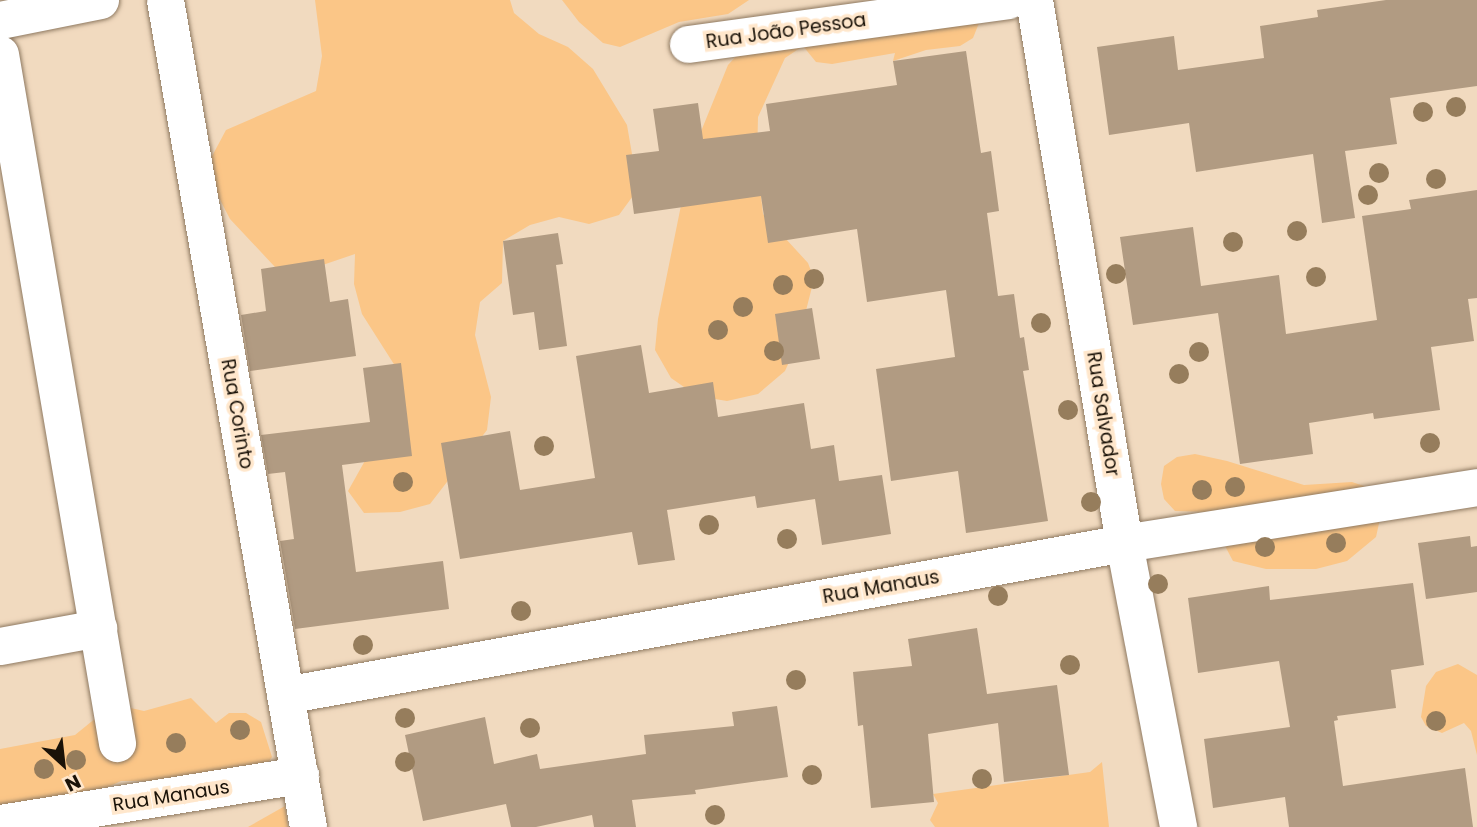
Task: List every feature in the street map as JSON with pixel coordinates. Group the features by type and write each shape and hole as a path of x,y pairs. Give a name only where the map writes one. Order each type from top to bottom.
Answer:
{"street":[{"path":"0,20 100,0"},
{"name":"Rua Corinto","path":"166,0 308,827"},
{"name":"Rua João Pessoa","path":"688,44 1008,0"},
{"name":"Rua Salvador","path":"1034,0 1124,543 1178,827"},
{"path":"0,54 117,743"},
{"name":"Rua Manaus","path":"285,695 1124,543 1477,487"},
{"path":"0,646 98,628"},
{"name":"Rua Manaus","path":"0,823 300,775"}],"shaded area":[{"path":"315,0 510,0 514,13 539,34 568,47 593,69 627,125 638,189 619,215 589,224 559,217 530,225 503,241 502,283 480,302 475,335 491,397 487,430 430,504 400,512 364,513 348,491 399,400 397,369 362,314 354,284 355,254 305,271 275,267 230,219 216,192 210,160 226,130 316,91 322,56"},
{"path":"562,0 749,0 728,14 679,22 620,47 603,43 579,22"},
{"path":"977,7 979,23 973,38 960,46 926,50 893,61 895,53 832,64 816,62 803,46 785,58 758,117 757,161 763,214 808,263 814,279 798,342 785,371 758,394 727,401 697,396 671,378 655,350 658,319 691,156 728,65 750,41"},
{"path":"1195,454 1304,485 1352,482 1370,488 1380,519 1376,537 1347,561 1316,569 1266,569 1233,561 1225,546 1228,531 1208,512 1175,511 1164,499 1161,484 1164,466 1177,457"},
{"path":"1458,664 1477,675 1477,755 1471,731 1464,723 1442,733 1426,726 1421,717 1426,686 1436,672"},
{"path":"191,698 216,723 229,713 246,713 261,722 272,757 255,780 121,781 22,827 0,827 0,749 75,735 113,704 144,711"},
{"path":"1102,762 1109,827 935,827 930,820 938,803 933,794 1090,772"},
{"path":"285,806 288,827 248,827"}],"building":[{"path":"1386,0 1477,0 1477,86 1390,98 1397,144 1345,151 1355,218 1322,223 1313,154 1196,172 1189,123 1109,135 1097,47 1174,36 1178,70 1264,58 1260,26 1318,17 1317,10"},
{"path":"966,51 981,153 991,151 999,211 987,213 998,296 1014,294 1020,338 1024,337 1029,370 1023,371 1048,521 966,533 958,471 891,481 876,369 955,357 946,290 867,302 857,229 768,243 761,196 634,214 626,155 659,151 653,109 698,103 703,139 770,131 766,104 897,85 893,61"},
{"path":"1477,190 1477,298 1468,299 1474,341 1431,347 1440,410 1374,419 1373,413 1309,423 1313,454 1240,464 1218,313 1133,325 1120,237 1193,227 1201,286 1279,275 1286,334 1377,320 1362,216 1411,209 1409,200"},
{"path":"558,233 563,264 556,265 567,346 539,350 534,312 513,315 503,241"},
{"path":"324,259 330,302 348,299 356,356 250,371 241,315 266,311 261,269"},
{"path":"812,308 820,359 782,365 775,314"},
{"path":"641,345 649,393 713,382 718,417 804,403 811,449 834,445 839,481 882,475 891,534 822,545 815,499 757,508 755,496 667,510 675,560 638,565 632,532 460,559 441,443 510,431 520,490 595,478 576,356"},
{"path":"401,363 412,456 342,465 356,572 443,561 449,609 295,629 280,541 294,539 285,472 268,474 261,435 370,422 363,368"},
{"path":"1470,536 1471,547 1477,546 1477,592 1426,599 1418,543"},
{"path":"1413,583 1424,665 1391,670 1396,708 1337,716 1338,720 1334,721 1343,786 1465,768 1473,827 1289,827 1285,797 1213,808 1204,739 1290,727 1279,661 1198,673 1188,598 1269,586 1270,600"},
{"path":"977,628 987,694 1057,685 1069,775 1004,782 998,723 928,734 934,802 871,808 863,725 858,726 853,672 912,666 908,639"},
{"path":"777,706 788,777 695,790 696,794 632,800 636,827 594,827 592,815 536,827 511,827 506,804 423,821 405,735 485,717 494,764 537,754 540,769 646,754 644,735 734,726 732,712"}]}
